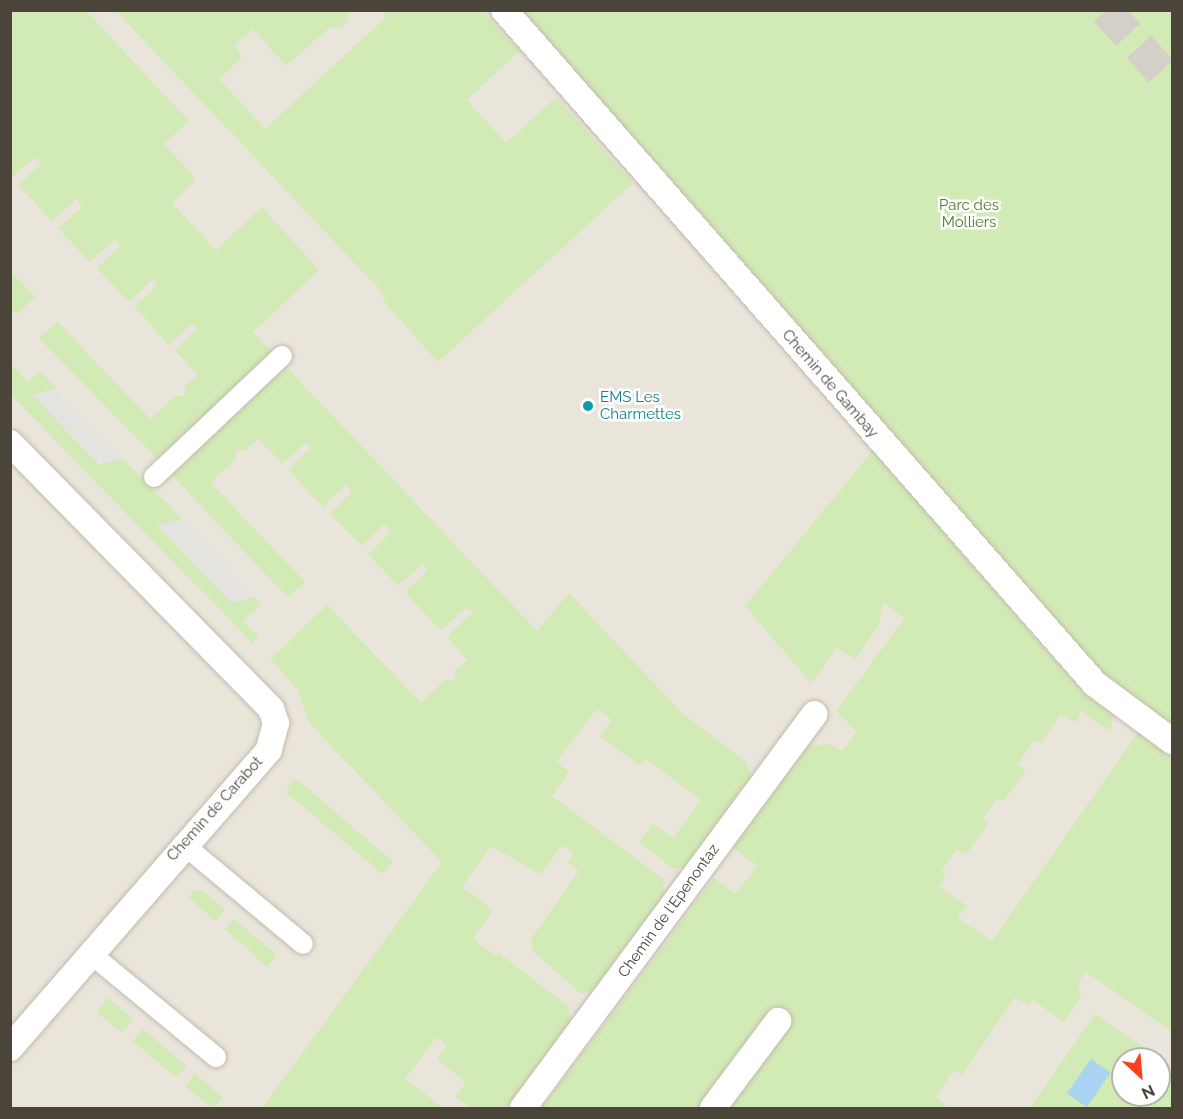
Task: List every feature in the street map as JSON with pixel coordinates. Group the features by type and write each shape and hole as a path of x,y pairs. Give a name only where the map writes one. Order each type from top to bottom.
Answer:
{"street":[{"name":"Chemin de Gambay","path":"504,10 1095,684 1173,741"},
{"path":"154,477 282,356"},
{"name":"Chemin de Carabot","path":"10,443 272,709 276,723 269,750 183,844 10,1048"},
{"name":"Chemin de l'Epenontaz","path":"524,1108 815,714"},
{"path":"183,844 303,944"},
{"path":"91,954 216,1057"},
{"path":"713,1108 778,1021"}],"shaded area":[{"path":"10,11 523,11 1001,562 1172,727 1172,1108 11,1108"},
{"path":"56,388 123,459 99,464 32,395"},
{"path":"182,519 255,597 232,603 156,525"}],"green space":[{"path":"10,11 86,11 189,121 164,144 196,179 172,203 216,250 262,207 319,270 253,332 537,631 569,593 681,712 746,762 753,781 689,866 674,869 639,842 653,824 673,838 701,800 645,758 639,765 600,736 612,720 597,709 556,762 569,772 552,796 663,879 664,897 596,989 581,994 532,950 531,939 579,871 567,862 574,853 562,845 540,874 491,846 462,887 493,910 473,939 496,956 499,953 568,1006 571,1022 506,1108 470,1108 455,1097 466,1082 437,1059 447,1045 437,1037 405,1079 444,1108 262,1108 442,862 310,724 297,689 270,659 327,605 421,703 444,681 455,680 455,671 468,660 447,637 475,610 464,609 441,631 405,592 428,571 422,564 398,586 368,554 391,531 384,524 362,546 330,514 352,491 346,485 323,507 288,470 311,448 306,442 282,464 258,439 245,451 236,450 236,459 211,483 305,582 288,598 172,475 258,393 247,379 159,461 39,338 57,321 150,419 175,396 185,396 185,387 198,375 175,351 198,328 192,323 169,345 134,307 157,285 153,279 129,302 97,268 120,246 115,239 90,262 58,228 82,207 76,199 52,221 18,185 42,163 35,157 11,178"},
{"path":"116,11 347,11 348,21 340,28 330,27 286,66 253,29 234,46 242,57 219,79 265,129 387,16 382,11 482,11 519,51 467,100 506,143 556,97 633,183 438,362 385,303 380,290"},
{"name":"Parc des Molliers","path":"523,11 1172,11 1172,727 1101,676"},
{"path":"11,272 35,297 17,314 11,307"},
{"path":"12,365 28,382 40,371 56,388 33,395 98,464 123,459 182,519 157,525 232,603 255,597 261,605 243,621 259,637 252,643 11,395"},
{"path":"874,449 1039,643 1083,691 1113,714 1111,732 1081,711 1076,723 1061,714 1040,744 1034,740 1017,764 1026,770 1004,801 998,798 982,819 988,823 966,855 957,849 941,872 946,876 939,887 967,906 957,918 992,941 1139,731 1172,755 1172,1032 1086,972 1078,983 1081,997 1064,1022 1033,1000 1029,1006 1015,997 962,1075 954,1070 936,1096 948,1108 542,1108 714,878 736,894 757,866 732,847 807,747 830,744 842,751 857,732 836,711 905,618 883,602 879,624 855,660 837,648 811,683 745,606"},
{"path":"298,780 393,862 382,874 286,792 291,782"},
{"path":"202,890 225,910 215,921 188,897 194,891"},
{"path":"234,919 277,955 267,967 225,929"},
{"path":"108,998 133,1019 122,1033 96,1012"},
{"path":"1095,1014 1143,1047 1111,1047 1111,1107 1171,1107 1171,1066 1172,1108 1030,1108"},
{"path":"143,1029 187,1066 176,1078 133,1041"},
{"path":"195,1073 223,1098 213,1108 185,1087"}],"water":[{"path":"1091,1059 1111,1073 1087,1107 1067,1093"}],"tunnel":[{"path":"1106,10 1172,83"}],"place":[{"name":"EMS Les Charmettes","path":"588,406"}]}
